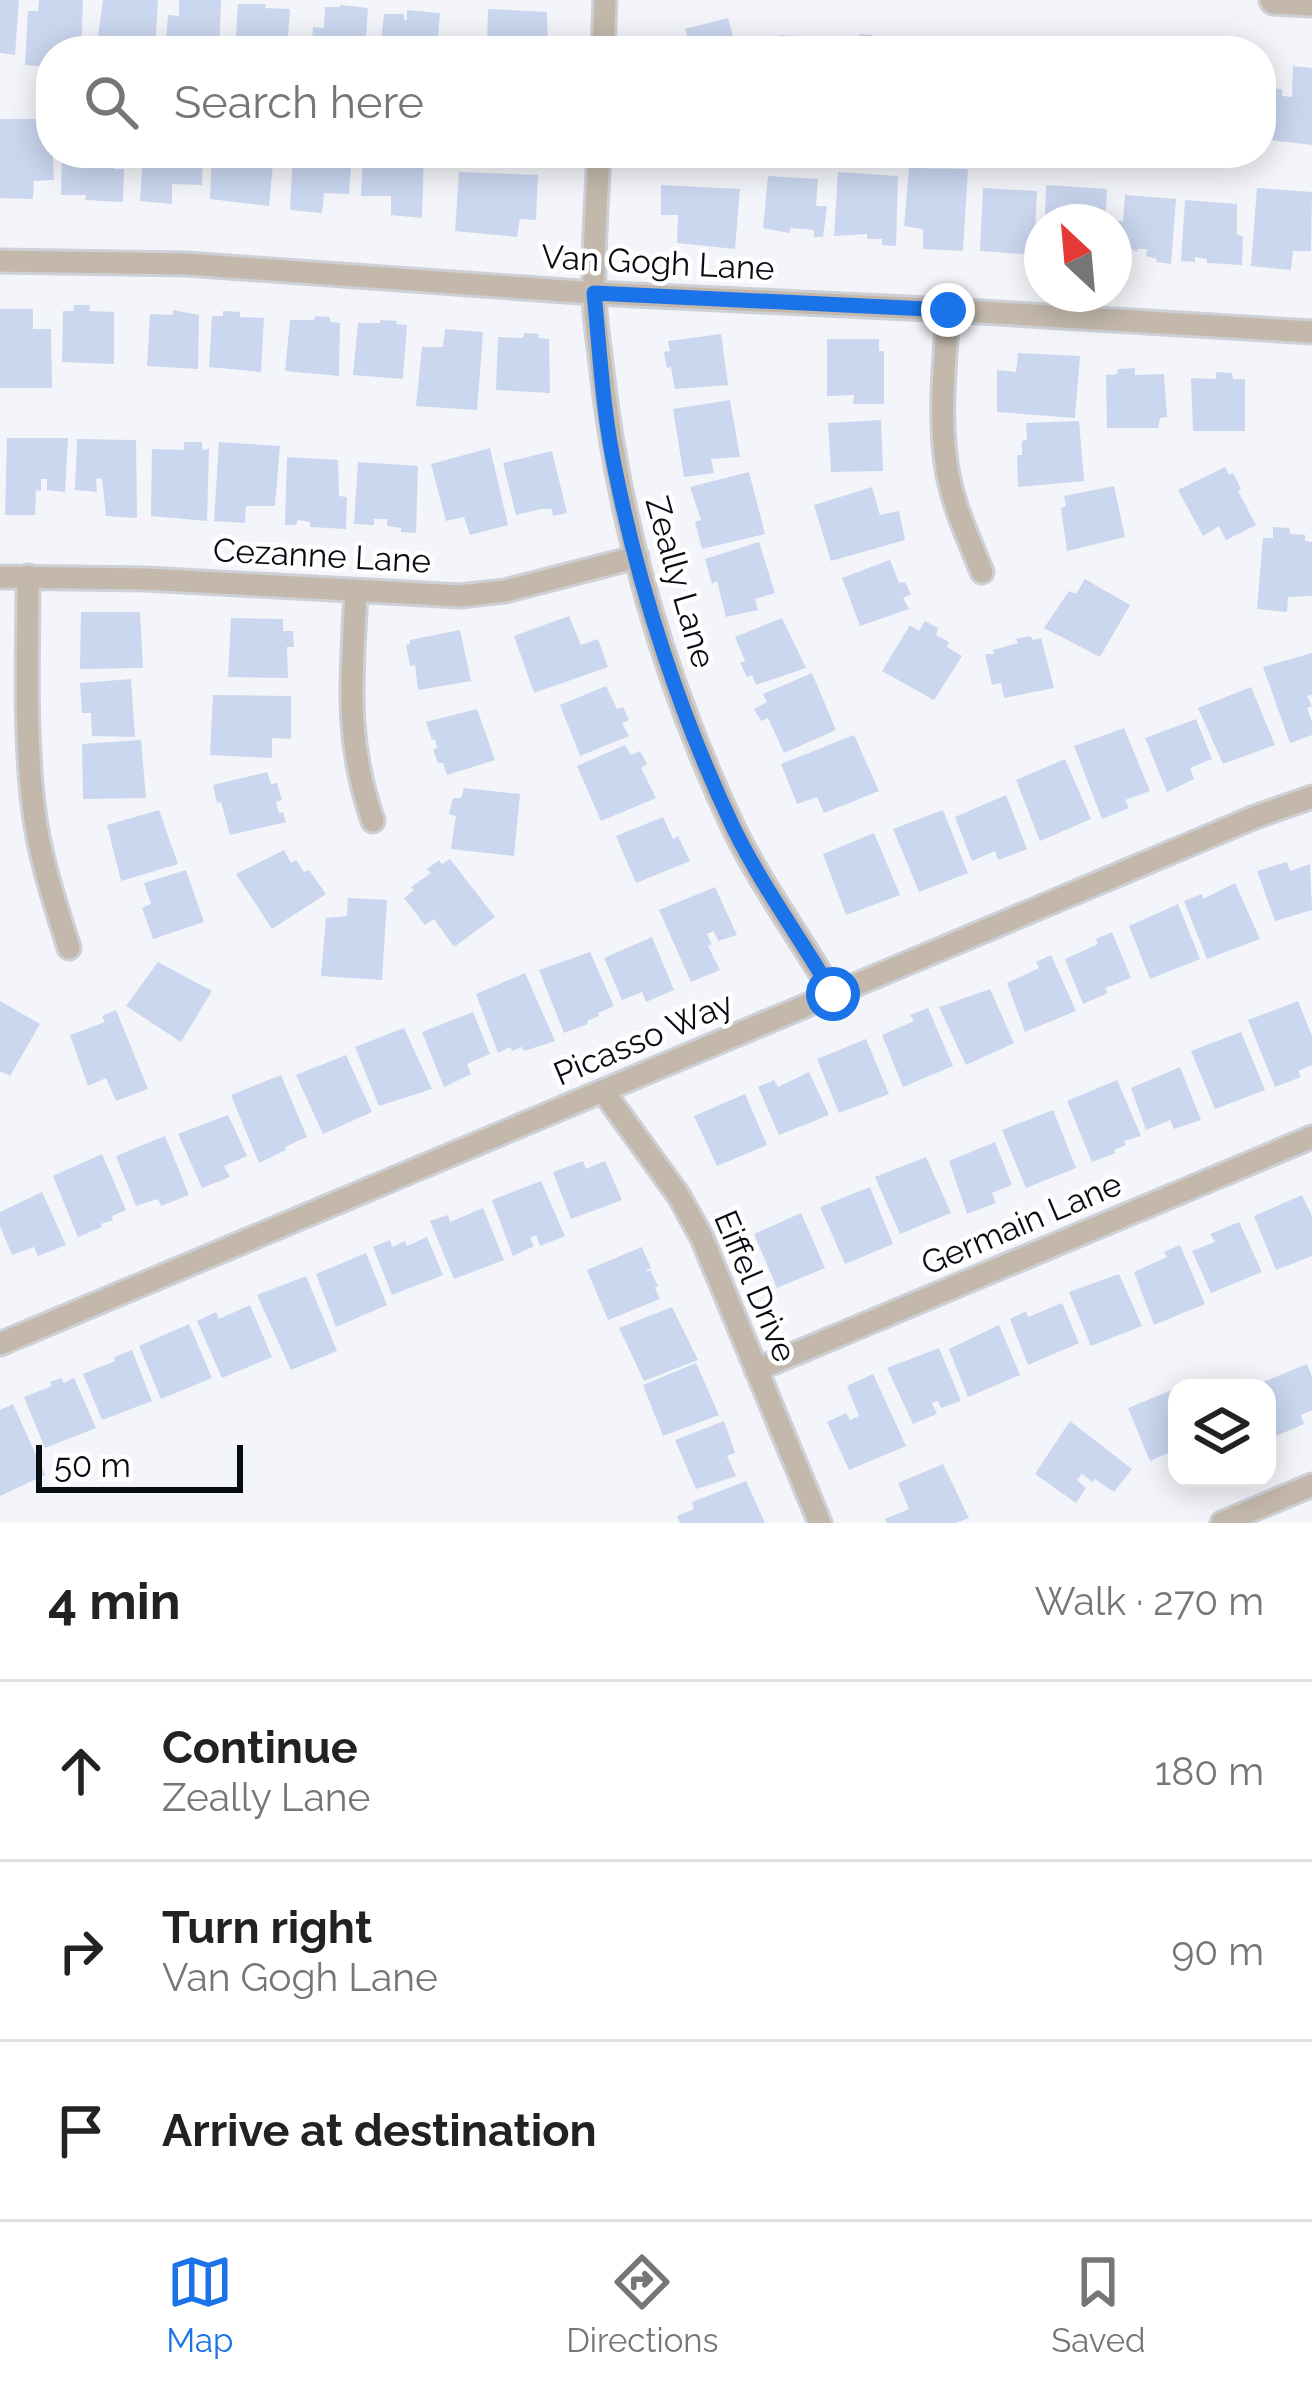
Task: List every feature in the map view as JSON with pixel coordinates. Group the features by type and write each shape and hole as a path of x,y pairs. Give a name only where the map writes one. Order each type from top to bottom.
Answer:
{"street":[{"path":"604,36 605,0"},
{"path":"1274,0 1312,2"},
{"name":"Zeally Lane","path":"598,168 594,293 608,428 637,557 663,647 735,831 833,994"},
{"name":"Van Gogh Lane","path":"0,261 187,264 594,293 1312,332"},
{"path":"948,310 942,418 946,467 982,572"},
{"name":"Cezanne Lane","path":"0,577 146,579 460,596 505,591 637,557"},
{"path":"28,576 28,752 34,815 46,878 69,948"},
{"path":"356,591 350,708 354,752 373,821"},
{"name":"Picasso Way","path":"0,1344 1312,797"},
{"name":"Eiffel Drive","path":"603,1090 680,1196 702,1238 820,1523"},
{"name":"Germain Lane","path":"756,1370 1312,1137"},
{"path":"1222,1523 1312,1485"}],"building":[{"path":"0,0 19,0 15,55 0,53"},
{"path":"39,0 83,0 82,36 36,36 36,66 25,65 28,11 38,11"},
{"path":"103,0 158,0 156,36 98,36"},
{"path":"179,0 221,0 220,36 166,36 168,15 179,16"},
{"path":"238,4 290,9 288,36 236,36"},
{"path":"325,7 368,8 366,36 312,36 313,27 324,28"},
{"path":"488,9 547,12 548,36 487,36"},
{"path":"407,10 440,13 438,36 382,36 384,14 404,14 407,20"},
{"path":"728,18 733,36 687,36 685,29"},
{"path":"1293,66 1312,68 1312,145 1276,141 1276,89 1282,89 1282,96 1292,97"},
{"path":"0,119 36,119 36,168 53,168 54,180 34,181 33,199 0,198"},
{"path":"62,168 124,169 123,202 61,195"},
{"path":"142,168 203,168 202,185 172,184 172,204 140,201"},
{"path":"211,168 273,168 269,206 210,199"},
{"path":"292,168 351,168 349,194 324,193 322,213 290,210"},
{"path":"362,168 424,168 422,218 391,215 391,196 361,196"},
{"path":"909,168 968,169 963,251 923,249 923,229 904,226"},
{"path":"459,172 538,175 536,220 520,219 517,237 455,231"},
{"path":"838,172 898,176 896,246 867,239 867,234 834,236"},
{"path":"768,176 818,179 816,206 827,206 823,237 814,237 814,230 791,228 789,233 763,228"},
{"path":"661,185 740,189 735,249 677,243 678,215 661,215"},
{"path":"1046,185 1107,189 1106,204 1045,204"},
{"path":"983,188 1037,191 1036,204 1024,204 1024,254 980,251"},
{"path":"1257,188 1312,192 1311,251 1293,251 1291,270 1251,266"},
{"path":"1125,195 1176,199 1171,264 1146,256 1147,249 1132,249 1132,204 1124,204"},
{"path":"1185,200 1237,204 1242,265 1207,263 1195,257 1195,262 1181,261"},
{"path":"73,305 114,312 114,364 62,362 63,311 74,311"},
{"path":"0,309 33,309 33,329 51,329 52,388 0,388"},
{"path":"173,310 199,315 198,369 147,366 150,314 173,315"},
{"path":"223,311 264,318 261,372 209,367 212,316 223,316"},
{"path":"315,316 340,323 339,376 285,371 290,320 314,320"},
{"path":"380,320 407,325 403,379 353,375 358,323"},
{"path":"445,329 483,332 477,410 416,406 422,347 443,347"},
{"path":"524,333 549,339 550,393 496,390 498,337 523,338"},
{"path":"721,334 728,385 675,389 664,352 670,351 668,341"},
{"path":"827,339 879,339 879,351 884,351 884,404 853,404 854,395 827,396"},
{"path":"1018,353 1080,356 1075,418 997,412 997,370 1016,372"},
{"path":"1135,368 1135,375 1164,374 1167,417 1160,418 1158,428 1107,428 1106,375"},
{"path":"1216,372 1245,379 1245,431 1193,431 1191,378 1216,379"},
{"path":"730,400 740,457 711,459 714,473 684,477 673,409"},
{"path":"881,420 883,471 831,472 828,423"},
{"path":"1079,421 1084,481 1018,487 1017,455 1022,455 1022,441 1027,440 1026,423"},
{"path":"7,438 68,438 65,492 47,490 47,479 41,479 35,515 5,515"},
{"path":"77,439 136,440 137,518 106,516 102,478 96,479 97,492 75,490"},
{"path":"184,442 202,442 202,450 209,449 207,521 151,516 152,449 184,450"},
{"path":"219,442 280,446 275,506 246,506 245,523 214,521"},
{"path":"490,448 508,525 470,535 464,517 446,521 431,464"},
{"path":"552,451 567,513 553,516 552,509 541,509 516,515 503,463"},
{"path":"287,457 338,460 339,496 347,497 346,529 310,527 310,522 298,520 296,525 285,525"},
{"path":"358,462 418,466 416,533 387,526 387,519 374,519 374,525 354,524"},
{"path":"1225,467 1229,475 1233,473 1256,525 1226,540 1219,526 1203,536 1178,490"},
{"path":"749,472 765,534 702,549 695,522 701,520 690,487"},
{"path":"1114,486 1125,537 1067,551 1061,508 1066,506 1064,496"},
{"path":"872,487 880,515 899,511 905,540 831,561 814,505"},
{"path":"1273,527 1289,528 1290,534 1305,535 1305,541 1312,542 1312,596 1288,597 1287,612 1257,609 1263,538 1273,538"},
{"path":"759,542 775,593 755,599 758,610 726,617 717,581 712,584 705,559"},
{"path":"890,560 899,583 905,582 911,594 903,598 909,609 860,626 842,578"},
{"path":"1085,579 1130,605 1100,657 1044,628 1069,591 1076,594"},
{"path":"81,612 140,612 143,668 80,669"},
{"path":"569,616 581,645 598,639 608,667 534,693 514,636"},
{"path":"231,618 283,619 283,631 293,631 294,647 287,647 288,678 228,677"},
{"path":"782,618 806,668 756,685 740,663 745,661 735,637"},
{"path":"925,621 938,628 936,635 962,656 934,700 882,671 910,625 919,631"},
{"path":"460,630 471,681 418,690 406,645 410,640"},
{"path":"1030,636 1041,638 1054,688 1004,698 1001,683 992,685 985,654"},
{"path":"1312,653 1312,695 1307,696 1312,706 1307,708 1312,735 1290,743 1263,667"},
{"path":"812,673 836,730 784,753 768,718 761,721 754,709 767,702 763,694"},
{"path":"131,679 135,737 92,736 91,713 82,713 80,683"},
{"path":"606,686 617,709 623,707 629,720 622,723 629,736 580,756 560,705"},
{"path":"1251,687 1275,745 1223,764 1198,708"},
{"path":"213,695 291,696 291,739 272,738 272,758 210,755"},
{"path":"477,709 495,760 447,775 443,763 438,763 435,739 426,722"},
{"path":"1196,719 1212,759 1190,768 1194,779 1167,792 1145,738"},
{"path":"1124,728 1150,791 1125,800 1129,808 1102,819 1074,746"},
{"path":"854,735 879,791 824,813 817,797 797,804 781,764"},
{"path":"141,740 146,798 83,799 82,744"},
{"path":"625,745 631,755 640,751 647,764 641,768 656,798 601,821 577,766"},
{"path":"1065,759 1091,819 1040,841 1016,780"},
{"path":"267,772 271,784 277,783 282,800 276,802 286,822 230,835 213,785"},
{"path":"464,788 520,794 514,856 451,849 456,816 449,814 453,798 461,798"},
{"path":"1006,795 1027,849 998,860 995,851 972,861 955,817"},
{"path":"159,810 178,864 121,881 107,825"},
{"path":"943,810 968,873 919,892 893,829"},
{"path":"663,817 690,861 636,883 616,836"},
{"path":"874,833 900,895 846,915 823,854"},
{"path":"284,850 291,863 296,860 304,872 309,870 326,894 272,929 236,874"},
{"path":"450,859 495,917 454,947 434,919 425,925 404,898 431,873 427,869"},
{"path":"1287,862 1290,871 1310,864 1312,910 1275,921 1257,871"},
{"path":"186,870 204,922 153,939 142,908 151,904 144,883"},
{"path":"1235,883 1260,939 1207,959 1184,901 1202,894 1203,899"},
{"path":"715,887 737,935 718,941 714,931 707,934 720,970 691,982 659,910"},
{"path":"348,898 387,900 382,980 321,976 326,918 347,916"},
{"path":"1178,904 1200,959 1150,979 1129,926"},
{"path":"1112,932 1131,978 1083,1004 1065,959"},
{"path":"652,937 674,990 646,1002 642,992 622,1000 604,958"},
{"path":"590,952 614,1006 564,1033 539,970"},
{"path":"1051,955 1076,1011 1025,1032 1007,983 1039,968 1036,962"},
{"path":"158,962 212,991 181,1042 126,1006"},
{"path":"525,973 555,1041 498,1053 476,994"},
{"path":"990,989 1014,1043 966,1065 939,1007"},
{"path":"0,1001 40,1024 10,1076 0,1071"},
{"path":"1298,1001 1312,1036 1312,1065 1298,1071 1301,1077 1275,1087 1248,1020"},
{"path":"928,1008 953,1066 903,1087 882,1035 914,1021 910,1015"},
{"path":"116,1010 148,1089 116,1101 106,1078 88,1086 70,1035 105,1022 102,1016"},
{"path":"473,1012 490,1054 467,1064 471,1074 444,1087 422,1032"},
{"path":"404,1028 432,1089 379,1106 355,1047"},
{"path":"1241,1032 1265,1090 1215,1109 1191,1051"},
{"path":"866,1039 889,1094 839,1113 817,1059"},
{"path":"346,1055 372,1112 323,1134 296,1075"},
{"path":"1180,1067 1201,1120 1174,1129 1170,1120 1146,1130 1131,1088"},
{"path":"809,1072 829,1115 779,1135 758,1087 774,1080 778,1087"},
{"path":"281,1075 307,1137 259,1163 231,1095"},
{"path":"1117,1080 1141,1136 1092,1162 1067,1101"},
{"path":"745,1094 767,1145 717,1166 694,1116"},
{"path":"1053,1110 1076,1168 1026,1188 1002,1130"},
{"path":"228,1115 247,1156 224,1166 230,1177 202,1188 178,1134"},
{"path":"165,1136 189,1195 161,1206 158,1199 136,1206 116,1156"},
{"path":"995,1142 1012,1185 992,1193 996,1203 967,1214 949,1161"},
{"path":"102,1154 126,1210 78,1237 53,1176"},
{"path":"926,1157 951,1213 900,1234 875,1177"},
{"path":"583,1161 586,1169 605,1161 622,1200 571,1219 553,1172"},
{"path":"541,1181 565,1236 540,1246 536,1235 530,1238 534,1246 513,1256 492,1200"},
{"path":"870,1187 893,1244 845,1264 820,1207"},
{"path":"42,1192 66,1245 38,1256 34,1247 12,1255 0,1226 0,1212"},
{"path":"1302,1195 1312,1216 1312,1256 1276,1270 1254,1216"},
{"path":"483,1208 504,1260 454,1279 430,1221 448,1215 450,1222"},
{"path":"801,1213 825,1268 777,1288 754,1234"},
{"path":"1239,1222 1262,1272 1211,1293 1192,1251 1215,1242 1210,1234"},
{"path":"427,1237 443,1275 392,1295 373,1247 390,1240 392,1247 405,1241 407,1246"},
{"path":"1180,1245 1205,1304 1154,1325 1134,1272 1167,1257 1164,1252"},
{"path":"642,1247 660,1299 608,1320 587,1270"},
{"path":"366,1253 387,1305 336,1327 316,1274"},
{"path":"1119,1274 1142,1326 1091,1346 1069,1292"},
{"path":"306,1276 337,1351 291,1370 257,1295"},
{"path":"1062,1303 1079,1343 1028,1365 1010,1319"},
{"path":"250,1305 272,1357 222,1378 197,1321 216,1312 219,1319"},
{"path":"672,1307 698,1360 644,1381 619,1328"},
{"path":"189,1324 212,1378 161,1399 139,1346"},
{"path":"999,1325 1020,1375 968,1397 949,1349"},
{"path":"939,1348 961,1401 941,1408 938,1401 932,1403 937,1414 913,1424 887,1368"},
{"path":"132,1350 152,1401 102,1420 83,1374"},
{"path":"696,1363 719,1415 663,1436 643,1385"},
{"path":"1307,1364 1312,1377 1312,1410 1301,1415 1304,1424 1276,1436 1276,1379 1271,1379"},
{"path":"873,1374 906,1446 849,1470 827,1422 846,1413 850,1420 859,1416 847,1386"},
{"path":"61,1378 64,1383 74,1378 96,1428 45,1448 24,1397"},
{"path":"1168,1392 1168,1453 1150,1461 1128,1408"},
{"path":"13,1404 45,1475 0,1496 0,1410"},
{"path":"724,1421 735,1453 727,1456 736,1476 696,1489 675,1440"},
{"path":"1070,1421 1132,1469 1114,1492 1082,1474 1077,1480 1086,1488 1076,1503 1035,1474"},
{"path":"943,1464 969,1518 956,1523 887,1523 885,1519 909,1509 898,1483"},
{"path":"746,1481 765,1523 680,1523 677,1516 694,1509 692,1502"}],"route":[{"path":"833,994 735,831 663,647 616,476 594,293 948,310"}]}
